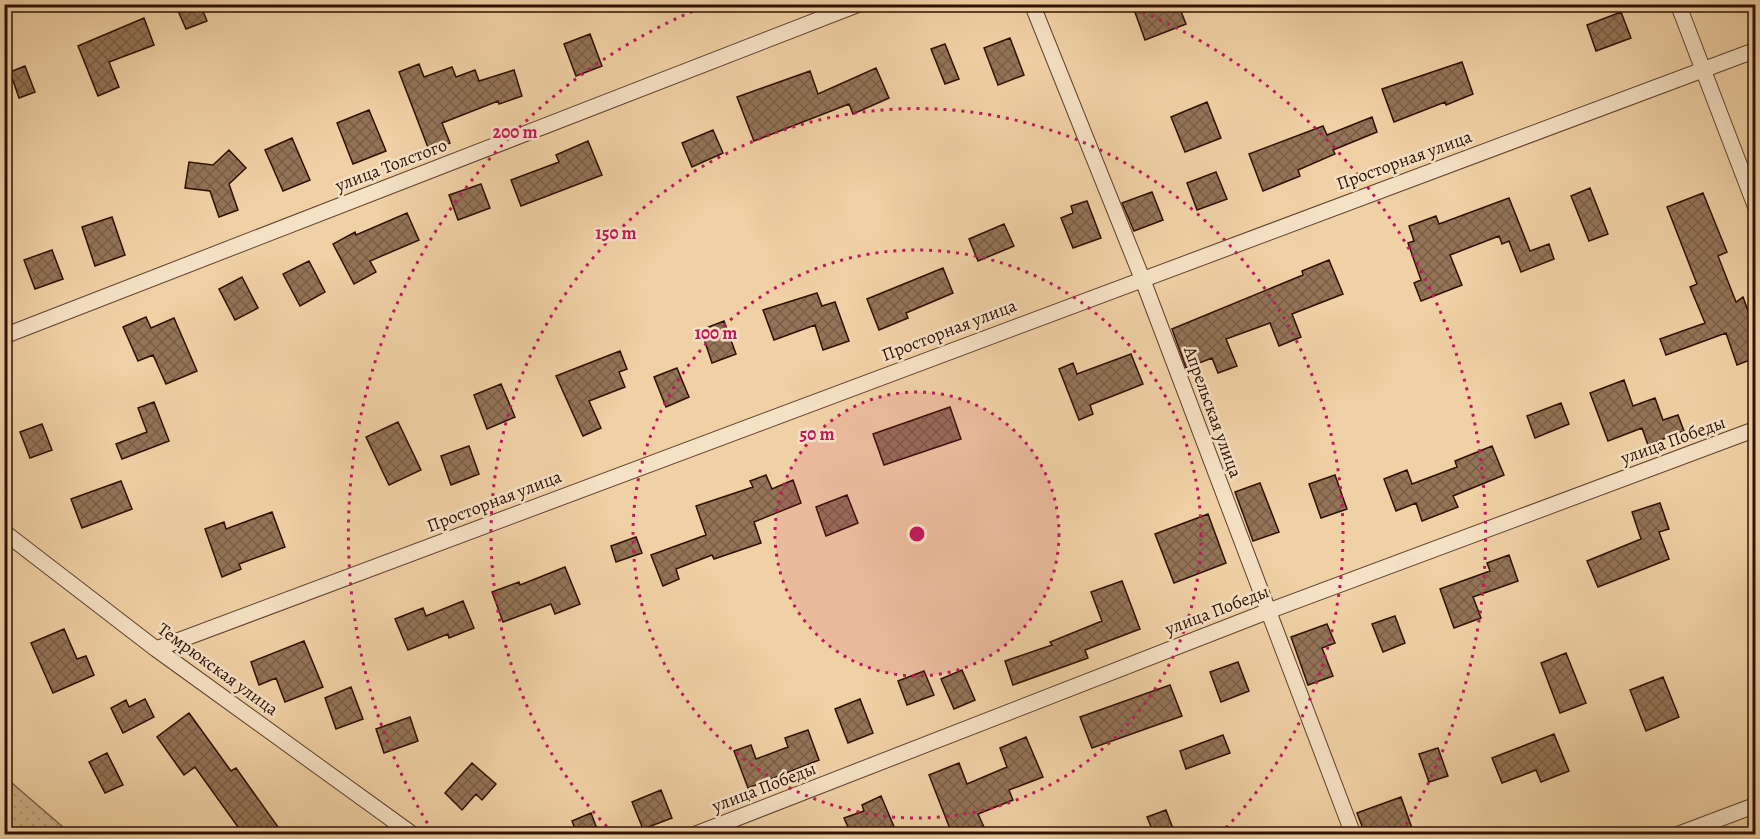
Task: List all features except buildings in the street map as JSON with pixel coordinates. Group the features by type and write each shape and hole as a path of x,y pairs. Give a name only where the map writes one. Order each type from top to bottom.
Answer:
{"street":[{"name":"улица Толстого","path":"4,336 859,4"},
{"name":"Апрельская улица","path":"1032,4 1142,278 1266,612 1353,834"},
{"path":"1678,4 1755,208"},
{"name":"Просторная улица","path":"156,649 1755,50"},
{"name":"улица Победы","path":"696,834 1266,612 1755,429"},
{"name":"Темрюкская улица","path":"4,532 156,649 412,834"},
{"path":"1679,834 1755,805"}],"shaded area":[{"path":"5,777 71,834 5,834"}]}
